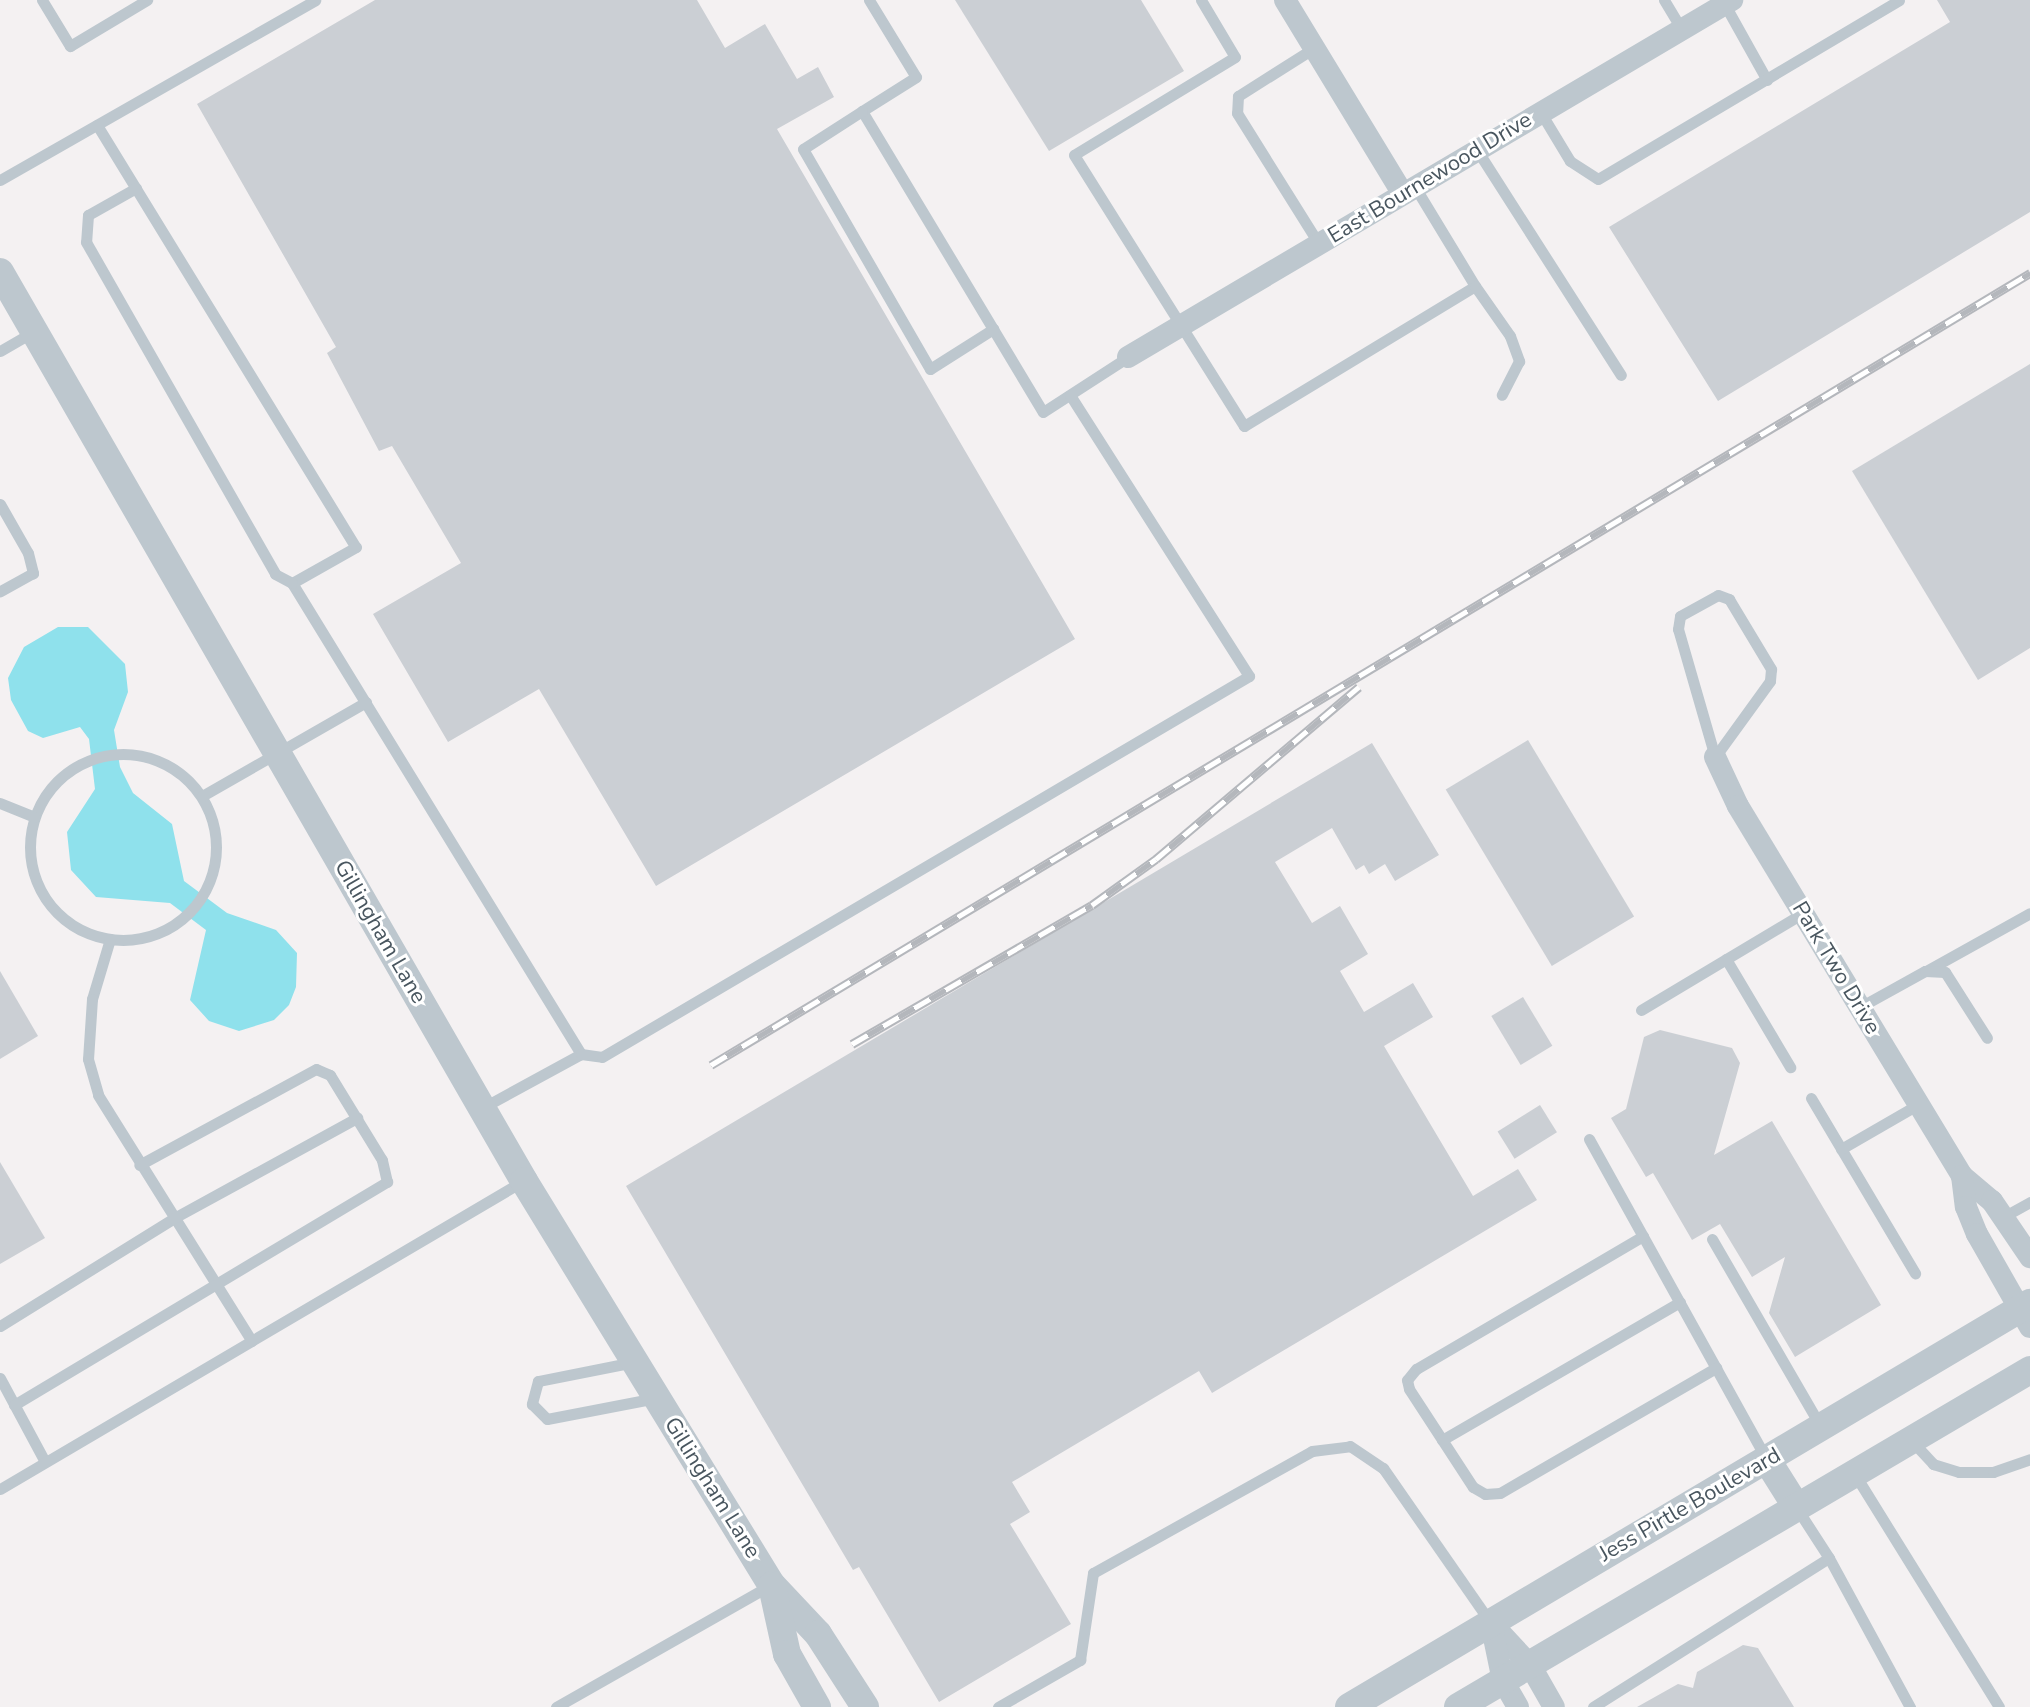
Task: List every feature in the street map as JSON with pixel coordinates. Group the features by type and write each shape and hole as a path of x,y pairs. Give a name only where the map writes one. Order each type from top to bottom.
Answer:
{"street":[{"path":"1285,0 1409,191"},
{"name":"East Bournewood Drive","path":"1128,357 1728,2"},
{"name":"Gillingham Lane","path":"0,272 524,1181 772,1585 818,1634 865,1707"},
{"name":"Park Two Drive","path":"1715,757 1803,913 1962,1176 2003,1217 2030,1257"},
{"name":"Park Two Drive","path":"1962,1176 1966,1207 1977,1234 2027,1313"},
{"name":"Jess Pirtle Boulevard","path":"1349,1707 1822,1428 2027,1313"},
{"path":"1458,1707 2030,1370"},
{"path":"1767,1460 1796,1506"},
{"name":"Gillingham Lane","path":"772,1585 787,1654 817,1707"},
{"path":"1490,1622 1530,1665 1554,1707"},
{"path":"1490,1622 1503,1681 1518,1707"}],"lane":[{"path":"42,0 70,46 147,0"},
{"path":"0,180 315,0"},
{"path":"869,0 916,77 803,149 930,369 993,329"},
{"path":"1201,0 1235,57 1074,155 1179,327 1244,426 1475,286"},
{"path":"1664,0 1682,30"},
{"path":"1541,113 1570,161 1598,179 1899,0"},
{"path":"1728,2 1767,80"},
{"path":"1314,48 1238,96 1237,113 1319,244"},
{"path":"862,111 1043,412 1128,357"},
{"path":"97,125 356,547 292,583"},
{"path":"1477,150 1621,375"},
{"path":"136,188 88,215 86,242 275,574 292,583 581,1054"},
{"path":"1409,191 1510,336 1519,361 1502,395"},
{"path":"0,351 34,331"},
{"path":"482,1108 581,1054 602,1057 1249,676 1070,395"},
{"path":"0,504 3,517 28,553 33,573 0,591"},
{"path":"1718,595 1729,599 1771,669 1770,681 1715,757 1678,629 1680,616 1718,595"},
{"path":"202,796 366,702"},
{"path":"127,754 156,759 182,774 202,796 215,842 207,888 177,922 131,940 110,939 71,925 48,903 32,862 34,817 48,791 83,763 127,754"},
{"path":"0,803 34,817"},
{"path":"1641,1010 1803,913"},
{"path":"1860,1007 2030,913"},
{"path":"110,939 92,999 88,1059 98,1095 252,1341"},
{"path":"1726,959 1790,1067"},
{"path":"1925,971 1945,972 1987,1038"},
{"path":"14,1405 387,1182 382,1160 330,1075 316,1069 139,1165"},
{"path":"1811,1098 1915,1273"},
{"path":"1841,1149 1919,1104"},
{"path":"0,1326 174,1218 357,1118"},
{"path":"1589,1139 1767,1460"},
{"path":"0,1489 524,1181"},
{"path":"2003,1217 2030,1202"},
{"path":"1643,1236 1416,1369 1407,1380 1409,1389 1473,1487 1485,1494 1500,1493 1716,1368"},
{"path":"1712,1239 1822,1428"},
{"path":"1442,1440 1680,1302"},
{"path":"634,1362 538,1381 532,1404 547,1419 656,1398"},
{"path":"0,1378 45,1462"},
{"path":"1910,1440 1933,1464 1959,1472 1993,1472 2030,1459"},
{"path":"998,1707 1080,1660 1093,1573 1312,1451 1350,1446 1383,1468 1490,1622"},
{"path":"1853,1473 1999,1707"},
{"path":"1796,1506 1829,1558 1910,1707"},
{"path":"1593,1707 1829,1558"},
{"path":"556,1707 772,1585"}],"water":[{"path":"58,627 88,627 125,664 128,692 114,730 120,767 133,793 172,824 184,881 227,913 276,930 297,953 296,987 289,1005 274,1020 239,1031 209,1021 190,1000 206,930 170,903 96,897 71,870 67,832 95,789 89,739 80,727 43,738 28,731 11,700 8,678 24,647"}],"building":[{"path":"375,0 697,0 725,48 765,24 797,79 818,67 834,97 777,129 1075,639 656,886 539,689 448,742 373,614 461,563 392,446 379,451 327,353 336,347 197,104"},
{"path":"955,0 1141,0 1184,71 1049,151"},
{"path":"1937,0 2030,0 2030,212 1718,401 1609,227 1950,22"},
{"path":"2030,364 2030,648 1978,680 1852,471"},
{"path":"1528,740 1634,917 1552,966 1446,789"},
{"path":"1372,743 1439,855 1395,881 1385,864 1369,874 1364,865 1356,870 1332,828 1275,862 1312,923 1340,906 1368,954 1340,971 1364,1012 1413,983 1433,1017 1384,1046 1473,1196 1518,1169 1537,1200 1212,1393 1199,1371 1012,1482 1030,1512 1010,1524 1071,1624 939,1702 859,1567 853,1570 626,1186"},
{"path":"0,971 38,1036 0,1059"},
{"path":"1523,997 1552,1046 1521,1065 1491,1016"},
{"path":"1660,1030 1732,1048 1740,1063 1714,1155 1772,1121 1881,1305 1795,1357 1769,1313 1785,1257 1752,1277 1720,1224 1692,1240 1653,1173 1646,1177 1611,1118 1626,1109 1644,1037"},
{"path":"1540,1105 1557,1132 1515,1159 1498,1131"},
{"path":"0,1162 45,1238 0,1264"},
{"path":"1743,1645 1758,1648 1794,1707 1637,1707 1678,1684 1693,1688 1697,1672"}],"railway":[{"path":"711,1065 2030,273"},
{"path":"852,1044 1092,905 1156,859 1359,687"}]}
